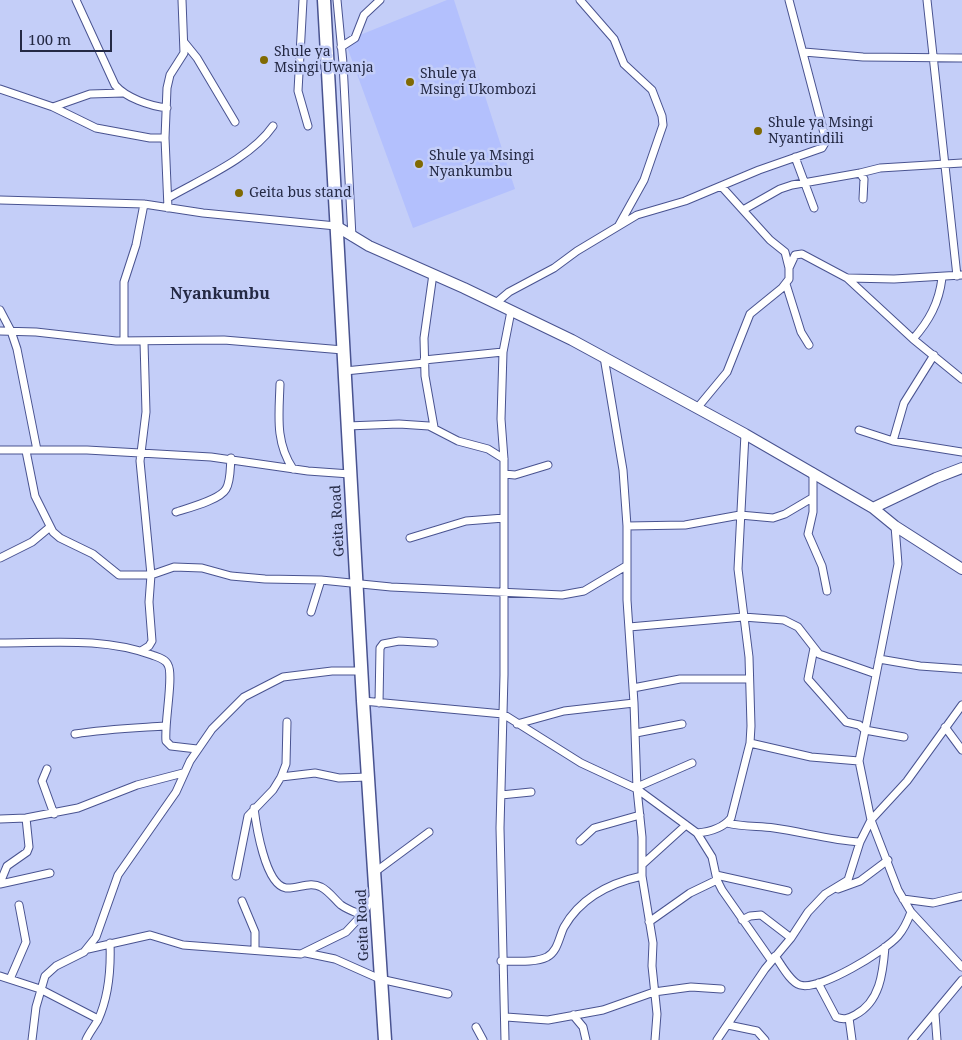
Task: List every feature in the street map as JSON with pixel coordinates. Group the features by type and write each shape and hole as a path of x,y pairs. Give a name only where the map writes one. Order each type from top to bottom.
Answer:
{"highway":[{"name":"Geita Road","path":"324,0 356,585 385,1040"}],"main road":[{"path":"336,226 352,237 496,303 698,407 873,508 895,526 962,569"},
{"path":"873,508 936,478 962,468"}],"street":[{"path":"76,0 111,79 123,94"},
{"path":"168,208 165,138 168,81 184,52 182,0"},
{"path":"303,0 298,91 308,126"},
{"path":"337,0 352,237"},
{"path":"341,47 355,38 364,15 380,0"},
{"path":"580,0 614,38 624,64 652,90 663,118 663,125 644,180 619,225"},
{"path":"496,303 509,292 554,268 619,225 637,216 722,187 759,170 819,150 825,143 804,52 789,0"},
{"path":"847,278 942,278 960,276 944,164 926,0"},
{"path":"184,42 197,58 235,122"},
{"path":"804,52 863,57 962,58"},
{"path":"0,89 53,107 96,128 150,138 165,138"},
{"path":"53,107 90,94 123,94 151,105 167,108"},
{"path":"168,198 258,144 273,126"},
{"path":"795,157 814,208"},
{"path":"743,210 780,188 804,182 880,168 962,163"},
{"path":"860,173 864,179 863,199"},
{"path":"698,407 727,372 750,314 786,284 789,279 789,268 782,248 770,240 722,187"},
{"path":"0,200 144,204 336,226"},
{"path":"124,341 124,282 136,245 144,204"},
{"path":"789,268 794,255 802,254 847,278 912,340 934,355 962,379"},
{"path":"433,274 424,338 425,362 434,427"},
{"path":"912,340 931,316 937,304 942,278"},
{"path":"786,284 801,332 809,345"},
{"path":"0,310 11,331 17,349 37,450"},
{"path":"504,1040 506,1017 501,961 501,795 504,459 501,419 503,352 511,311"},
{"path":"0,331 144,342 224,340 343,350"},
{"path":"141,651 152,643 149,602 151,575 140,454 146,412 144,342"},
{"path":"344,371 503,352"},
{"path":"893,441 904,404 934,355"},
{"path":"604,358 623,470 627,526 626,566 636,733 637,788 643,864 642,876 653,943 654,992 657,1018 655,1040"},
{"path":"280,384 278,431 284,455 293,469"},
{"path":"347,426 410,424 434,427 458,441 488,449 504,459"},
{"path":"859,430 893,441 962,452"},
{"path":"697,833 713,830 727,823 732,815 750,743 749,657 738,569 745,434"},
{"path":"0,450 231,458 293,469 350,474"},
{"path":"26,451 36,496 50,527 60,538 93,554 119,575 151,575 174,567 265,579 320,580 356,585 573,595 626,566"},
{"path":"176,512 211,500 225,492 228,484 231,458"},
{"path":"504,474 515,475 548,465"},
{"path":"813,472 812,518 808,534 822,566 827,591"},
{"path":"627,526 684,525 740,515 772,518 786,514 812,498"},
{"path":"410,538 466,521 504,518"},
{"path":"895,526 898,564 859,761 872,820 903,899 911,912 962,967"},
{"path":"0,558 32,542 50,527"},
{"path":"311,612 320,580"},
{"path":"629,627 743,617 779,619 790,622 798,627 814,648 825,658 876,674"},
{"path":"0,643 77,642 120,646 141,651 158,658 169,665 170,682 165,726 166,741 171,746 197,749"},
{"path":"379,703 380,648 383,644 399,642 434,643"},
{"path":"814,648 808,676 809,681 840,718 865,730 904,737"},
{"path":"879,659 920,666 962,669"},
{"path":"88,949 101,927 118,875 176,792 183,773 197,749 233,706 268,683 294,674 362,671"},
{"path":"633,688 680,679 749,679"},
{"path":"363,701 503,714 581,763 637,788 697,833 712,857 716,878 742,920 773,958 800,985 818,983 854,967 885,947 898,936 911,912"},
{"path":"517,724 564,711 634,703"},
{"path":"717,1040 773,958 791,938 812,908 848,880 860,842 872,820 907,781 962,705"},
{"path":"236,876 248,816 273,790 286,764 287,722"},
{"path":"636,733 682,724"},
{"path":"75,734 107,728 127,730 165,726"},
{"path":"945,727 962,750"},
{"path":"750,743 811,756 859,761"},
{"path":"637,788 692,763"},
{"path":"47,769 42,781 54,814"},
{"path":"0,819 54,814 112,796 137,784 183,773"},
{"path":"281,777 315,773 340,778 368,777"},
{"path":"501,795 531,792"},
{"path":"254,808 263,854 281,886 286,888 315,885 322,887 343,906 362,915"},
{"path":"580,841 594,828 640,815"},
{"path":"0,884 7,866 27,852 29,847 26,818"},
{"path":"727,823 748,827 773,828 831,840 860,842"},
{"path":"643,864 686,825"},
{"path":"375,872 429,832"},
{"path":"833,890 841,889 860,881 888,860"},
{"path":"0,884 50,873"},
{"path":"501,961 526,960 549,956 554,951 568,921 589,898 615,883 642,876"},
{"path":"649,922 690,893 716,878 788,891"},
{"path":"306,953 346,932 362,915 377,892"},
{"path":"903,899 933,903 962,896"},
{"path":"242,901 255,932 255,949"},
{"path":"10,979 26,942 19,905"},
{"path":"742,920 750,916 761,915 791,938"},
{"path":"32,1040 40,990 47,972 88,949 150,935 183,944 306,953 348,964 380,980 448,994"},
{"path":"86,1040 98,1019 109,979 110,943"},
{"path":"818,983 836,1017 849,1018 863,1010 875,994 882,976 885,947"},
{"path":"0,976 40,990 98,1019"},
{"path":"912,1040 962,980"},
{"path":"506,1017 548,1020 604,1010 654,992 691,987 721,988"},
{"path":"935,1014 937,1040"},
{"path":"573,1015 583,1027 586,1040"},
{"path":"849,1018 852,1040"},
{"path":"728,1025 758,1031 765,1040"},
{"path":"476,1027 483,1040"}],"shaded area":[{"path":"447,0 454,0 515,189 413,228 345,41"}],"place":[{"name":"Shule ya Msingi Uwanja","path":"264,60"},
{"name":"Shule ya Msingi Ukombozi","path":"410,82"},
{"name":"Shule ya Msingi Nyantindili","path":"758,131"},
{"name":"Shule ya Msingi Nyankumbu","path":"419,164"},
{"name":"Geita bus stand","path":"239,193"}],"district":[{"name":"Nyankumbu","path":"220,294"}]}
